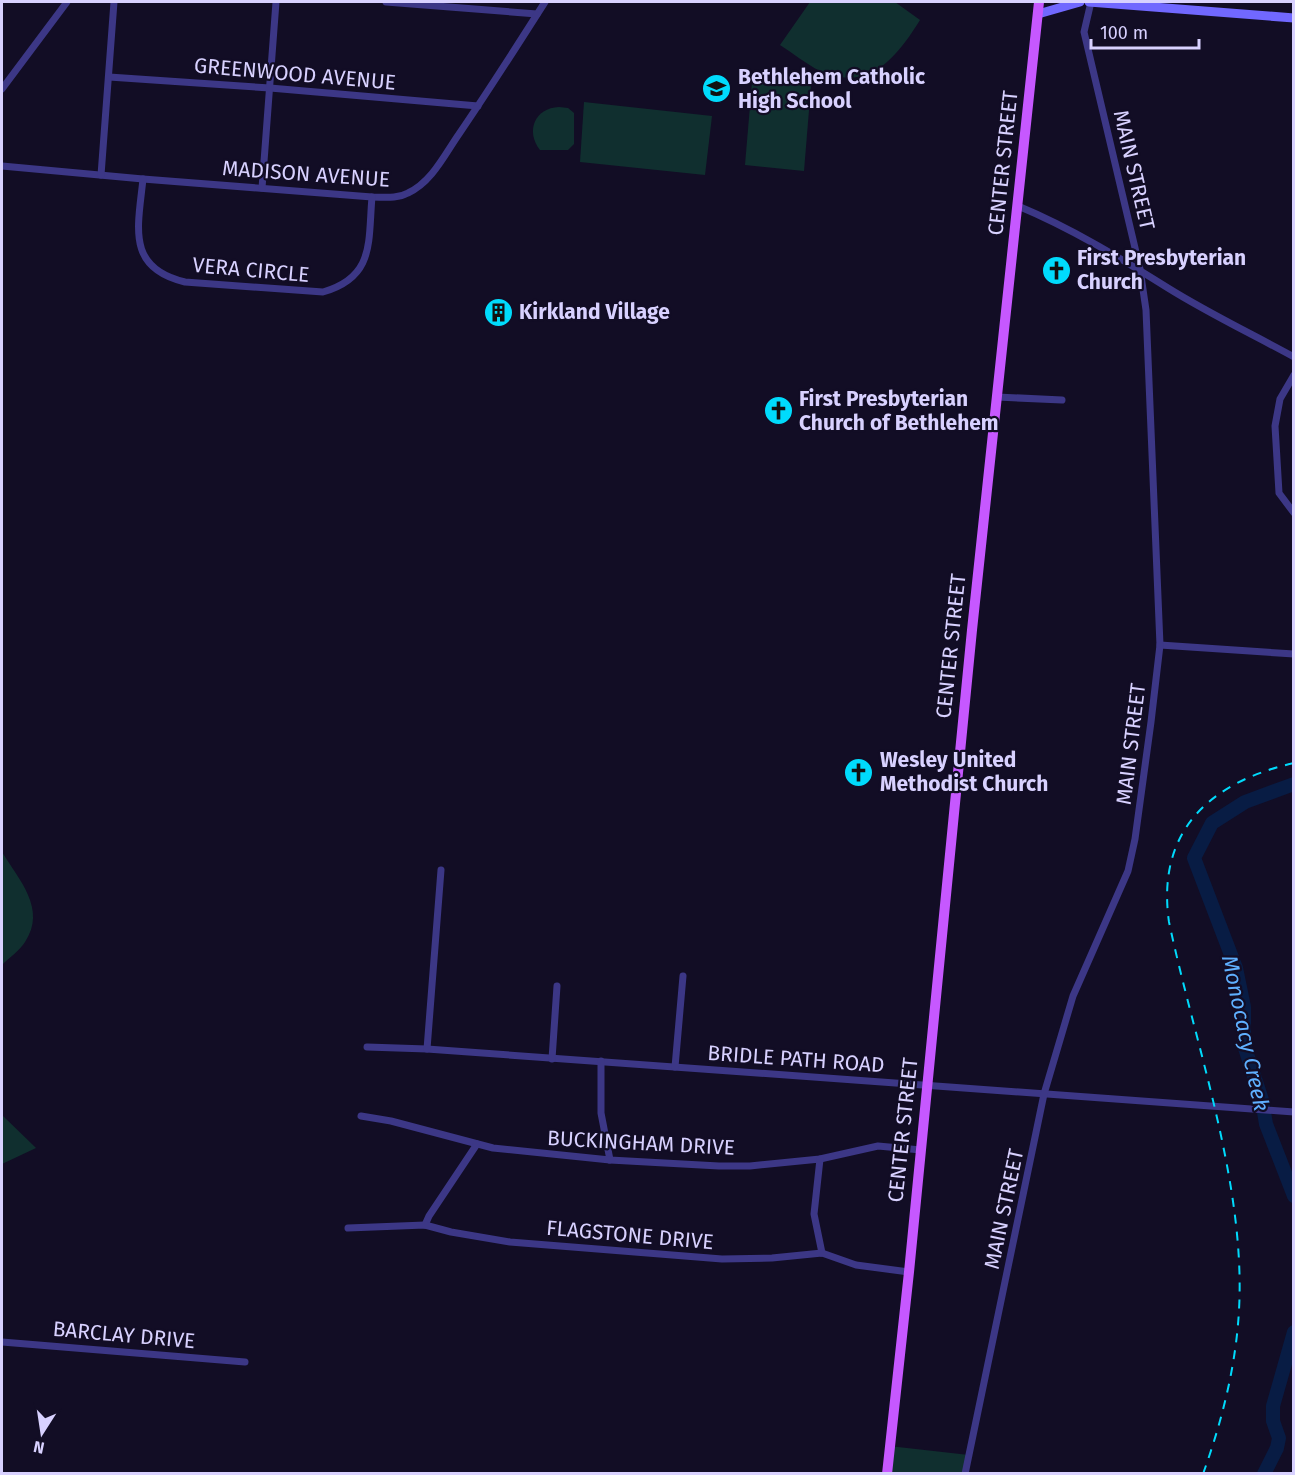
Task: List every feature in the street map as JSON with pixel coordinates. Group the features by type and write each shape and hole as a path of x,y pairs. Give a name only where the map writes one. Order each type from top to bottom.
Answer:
{"main road":[{"name":"CENTER STREET","path":"887,1473 928,1085 972,630 1039,2"}],"street":[{"path":"2,89 67,2"},
{"path":"101,175 114,2"},
{"path":"262,188 276,2"},
{"path":"386,2 537,14"},
{"name":"MADISON AVENUE","path":"2,166 372,197 394,197 407,194 429,177 545,2"},
{"path":"1038,14 1080,2"},
{"path":"1090,2 1293,18"},
{"name":"MAIN STREET","path":"965,1473 1044,1094 1073,996 1128,871 1135,839 1160,645 1146,310 1140,269 1084,32 1090,2"},
{"name":"GREENWOOD AVENUE","path":"109,76 478,106"},
{"name":"VERA CIRCLE","path":"142,179 137,233 144,255 151,264 172,279 208,284 323,292 339,288 350,281 362,267 367,253 372,197"},
{"path":"1018,206 1040,215 1140,269 1169,289 1293,357"},
{"path":"1293,375 1280,399 1275,426 1279,493 1293,513"},
{"path":"997,397 1062,400"},
{"path":"1160,645 1293,654"},
{"path":"427,1049 441,870"},
{"path":"675,1067 683,976"},
{"path":"552,1059 557,986"},
{"name":"BRIDLE PATH ROAD","path":"367,1047 601,1061 1293,1112"},
{"path":"601,1061 601,1113 610,1160"},
{"name":"BUCKINGHAM DRIVE","path":"361,1116 391,1120 477,1144 530,1153 610,1160 740,1166 820,1159 878,1146 921,1150"},
{"path":"425,1225 477,1144"},
{"path":"820,1159 814,1214 822,1253"},
{"name":"FLAGSTONE DRIVE","path":"348,1228 425,1225 510,1242 722,1259 772,1258 822,1253 856,1265 909,1272"},
{"name":"BARCLAY DRIVE","path":"2,1342 244,1362"}],"green space":[{"path":"810,2 895,2 920,20 902,47 880,68 853,78 837,77 820,71 780,45"},
{"path":"752,82 811,86 804,171 745,165"},
{"path":"584,102 712,116 705,175 580,162"},
{"path":"559,107 568,108 574,113 574,144 568,150 540,150 533,135 535,122 544,111"},
{"path":"2,852 23,884 32,906 33,918 31,930 25,942 2,965"},
{"path":"2,1115 36,1148 2,1164"},
{"path":"889,1446 969,1455 965,1473 887,1474"}],"waterway":[{"name":"Monocacy Creek","path":"1294,784 1245,802 1212,823 1194,858 1236,968 1244,1007 1244,1045 1262,1100 1266,1124 1294,1196"},
{"name":"Monocacy Creek","path":"1264,1474 1277,1448 1279,1438 1273,1421 1273,1406 1294,1332"}],"railway":[{"path":"1203,1474 1222,1414 1231,1373 1239,1310 1239,1262 1235,1214 1227,1164 1169,922 1167,890 1171,861 1181,837 1195,816 1214,798 1237,783 1294,763"}],"place":[{"name":"Bethlehem Catholic High School","path":"717,89"},
{"name":"First Presbyterian Church","path":"1056,270"},
{"name":"Kirkland Village","path":"498,312"},
{"name":"First Presbyterian Church of Bethlehem","path":"778,411"},
{"name":"Wesley United Methodist Church","path":"859,772"}]}
